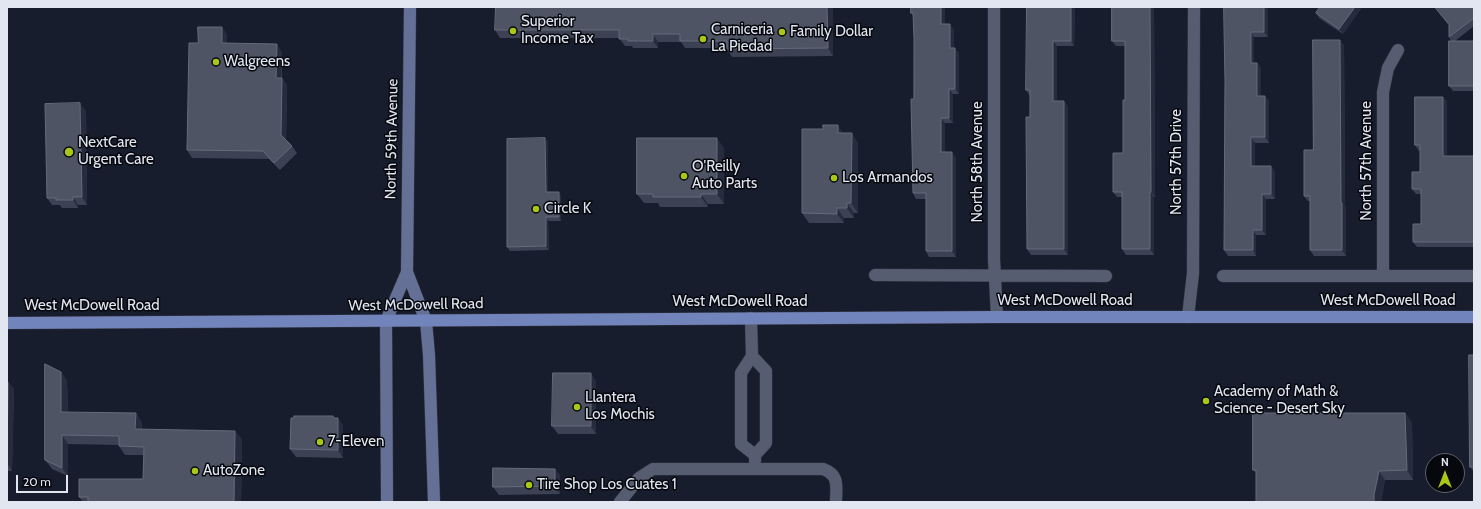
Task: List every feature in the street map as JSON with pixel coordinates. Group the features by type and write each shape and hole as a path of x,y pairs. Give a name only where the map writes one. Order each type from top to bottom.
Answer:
{"main road":[{"name":"North 59th Avenue","path":"410,7 407,272 426,321 429,355 434,502"},
{"name":"North 59th Avenue","path":"387,502 386,321 407,272"},
{"name":"West McDowell Road","path":"7,323 997,316 1474,317"}],"street":[{"name":"North 58th Avenue","path":"994,7 994,276 997,316"},
{"name":"North 57th Drive","path":"1188,317 1193,273 1194,7"},
{"name":"North 57th Avenue","path":"1383,276 1383,92 1388,68 1398,50"},
{"name":"West McDowell Road","path":"875,276 1106,276"},
{"name":"West McDowell Road","path":"1223,276 1474,276"},
{"path":"751,318 752,356 741,373 741,444 755,455"},
{"path":"752,356 766,371 766,443 755,455 754,469"},
{"path":"620,502 639,478 653,469 823,469 830,472 836,479 836,502"}],"building":[{"path":"496,7 827,7 828,48 727,49 727,41 680,41 680,34 653,34 653,41 628,41 628,39 619,39 619,30 495,30"},
{"path":"911,7 941,7 941,24 950,24 950,48 955,48 955,89 949,89 949,118 941,118 941,152 952,152 952,251 926,251 926,193 913,193 911,99 914,99 914,38 913,13 911,13"},
{"path":"1027,7 1071,7 1071,41 1053,41 1053,101 1064,101 1064,249 1027,249 1026,117 1030,117 1030,90 1026,90"},
{"path":"1112,7 1150,7 1150,249 1122,249 1122,192 1113,192 1113,153 1123,153 1125,41 1112,41"},
{"path":"1224,7 1264,7 1264,32 1251,32 1251,63 1257,63 1257,96 1265,96 1265,137 1251,137 1251,166 1271,166 1271,194 1262,194 1262,230 1253,230 1253,250 1224,250"},
{"path":"1320,7 1355,7 1339,29 1316,13"},
{"path":"1435,7 1471,7 1474,11 1474,18 1449,37 1449,25"},
{"name":"Walgreens","path":"198,27 222,27 222,43 277,44 276,78 282,78 281,135 292,146 274,163 263,151 187,150 189,43 198,43"},
{"path":"1313,40 1340,40 1342,250 1310,250 1310,196 1304,196 1304,150 1313,150"},
{"path":"1449,41 1474,41 1474,86 1449,86"},
{"path":"1415,97 1443,97 1443,156 1474,156 1474,242 1413,242 1413,224 1421,224 1421,189 1412,189 1412,172 1420,172 1420,145 1415,145"},
{"name":"NextCare Urgent Care","path":"80,103 82,197 73,197 73,200 56,200 56,198 47,198 45,104"},
{"name":"Los Armandos","path":"823,125 838,125 838,133 852,133 851,203 847,203 847,208 837,208 837,214 802,213 802,129 823,129"},
{"name":"Circle K","path":"545,138 546,192 559,192 559,217 546,217 546,246 507,247 507,139"},
{"name":"O'Reilly Auto Parts","path":"637,138 717,138 717,194 701,194 701,197 653,197 653,194 637,194"},
{"path":"1469,355 1474,355 1474,467 1470,467"},
{"path":"45,364 61,372 61,412 136,413 135,429 235,431 234,502 88,502 88,497 79,497 79,479 143,479 144,447 119,446 119,436 62,435 62,468 45,460"},
{"name":"Llantera Los Mochis","path":"553,373 591,373 591,426 552,426"},
{"path":"7,382 8,382 7,463"},
{"path":"1253,413 1405,413 1407,470 1379,471 1374,502 1256,502 1256,470 1253,470"},
{"name":"7-Eleven","path":"294,416 333,416 334,418 338,418 338,450 290,449 291,418 294,418"},
{"path":"493,468 555,469 555,486 493,487"}],"place":[{"name":"Superior Income Tax","path":"513,31"},
{"name":"Family Dollar","path":"782,32"},
{"name":"Carniceria La Piedad","path":"703,39"},
{"name":"Walgreens","path":"216,62"},
{"name":"NextCare Urgent Care","path":"69,152"},
{"name":"O'Reilly Auto Parts","path":"684,176"},
{"name":"Los Armandos","path":"834,178"},
{"name":"Circle K","path":"536,209"},
{"name":"Academy of Math & Science - Desert Sky","path":"1206,401"},
{"name":"Llantera Los Mochis","path":"577,407"},
{"name":"7-Eleven","path":"320,442"},
{"name":"AutoZone","path":"195,471"},
{"name":"Tire Shop Los Cuates 1","path":"529,485"}]}
